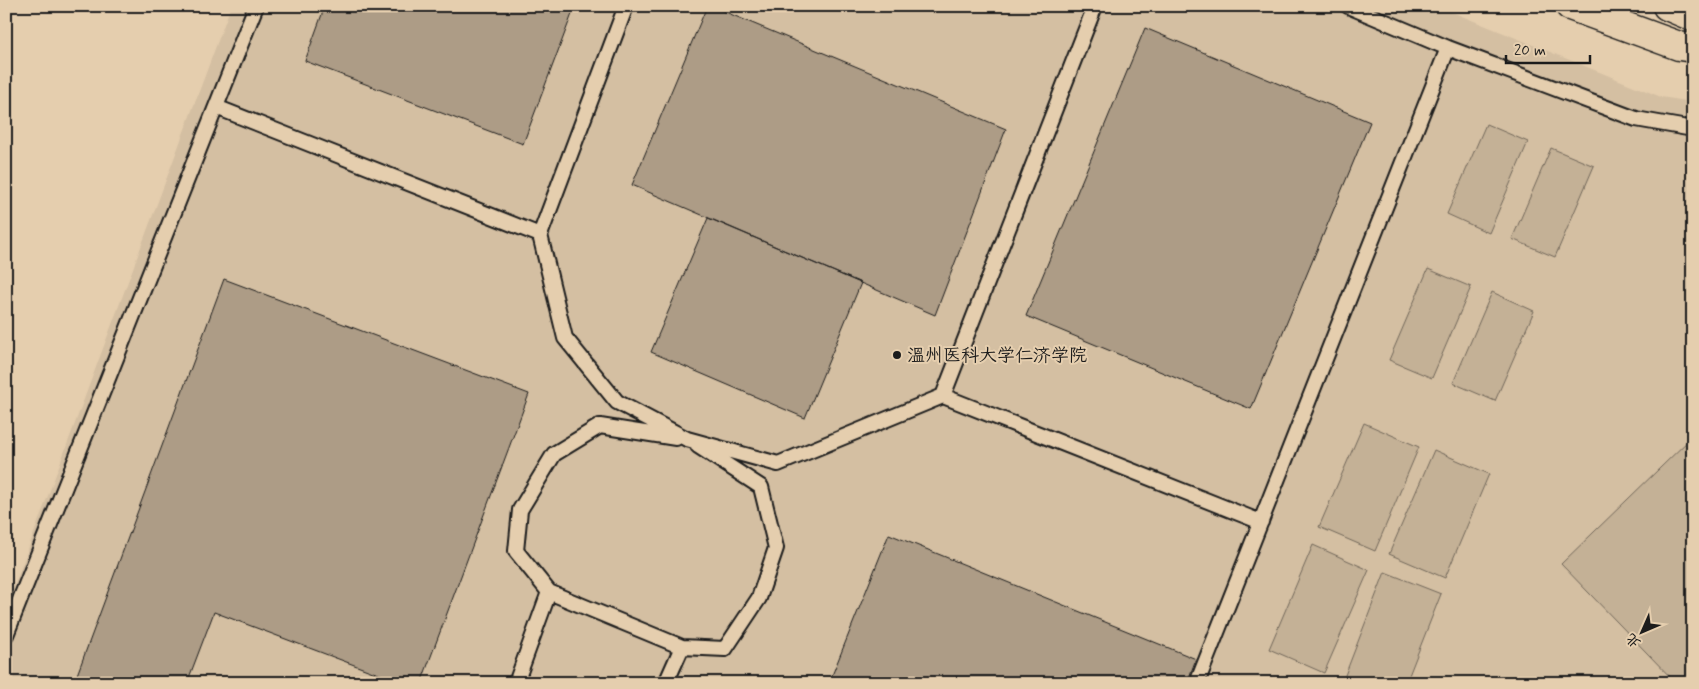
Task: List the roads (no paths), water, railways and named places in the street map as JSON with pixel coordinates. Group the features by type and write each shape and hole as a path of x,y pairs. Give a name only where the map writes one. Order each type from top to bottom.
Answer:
{"main road":[{"path":"1570,6 1679,46 1693,48"},
{"path":"1667,6 1693,17"}],"lane":[{"path":"6,635 256,6"},
{"path":"626,6 540,235 565,338 617,402 687,439 761,487 776,548 759,598 725,649 682,647 549,592 516,551 520,510 554,454 600,426 687,439 778,464 943,396 1261,522"},
{"path":"943,396 1095,6"},
{"path":"1348,6 1448,48 1636,119 1693,130"},
{"path":"1197,683 1448,48"},
{"path":"216,107 540,235"},
{"path":"516,683 549,592"},
{"path":"666,683 682,647"}],"place":[{"name":"温州医科大学仁济学院","path":"897,355"}]}
